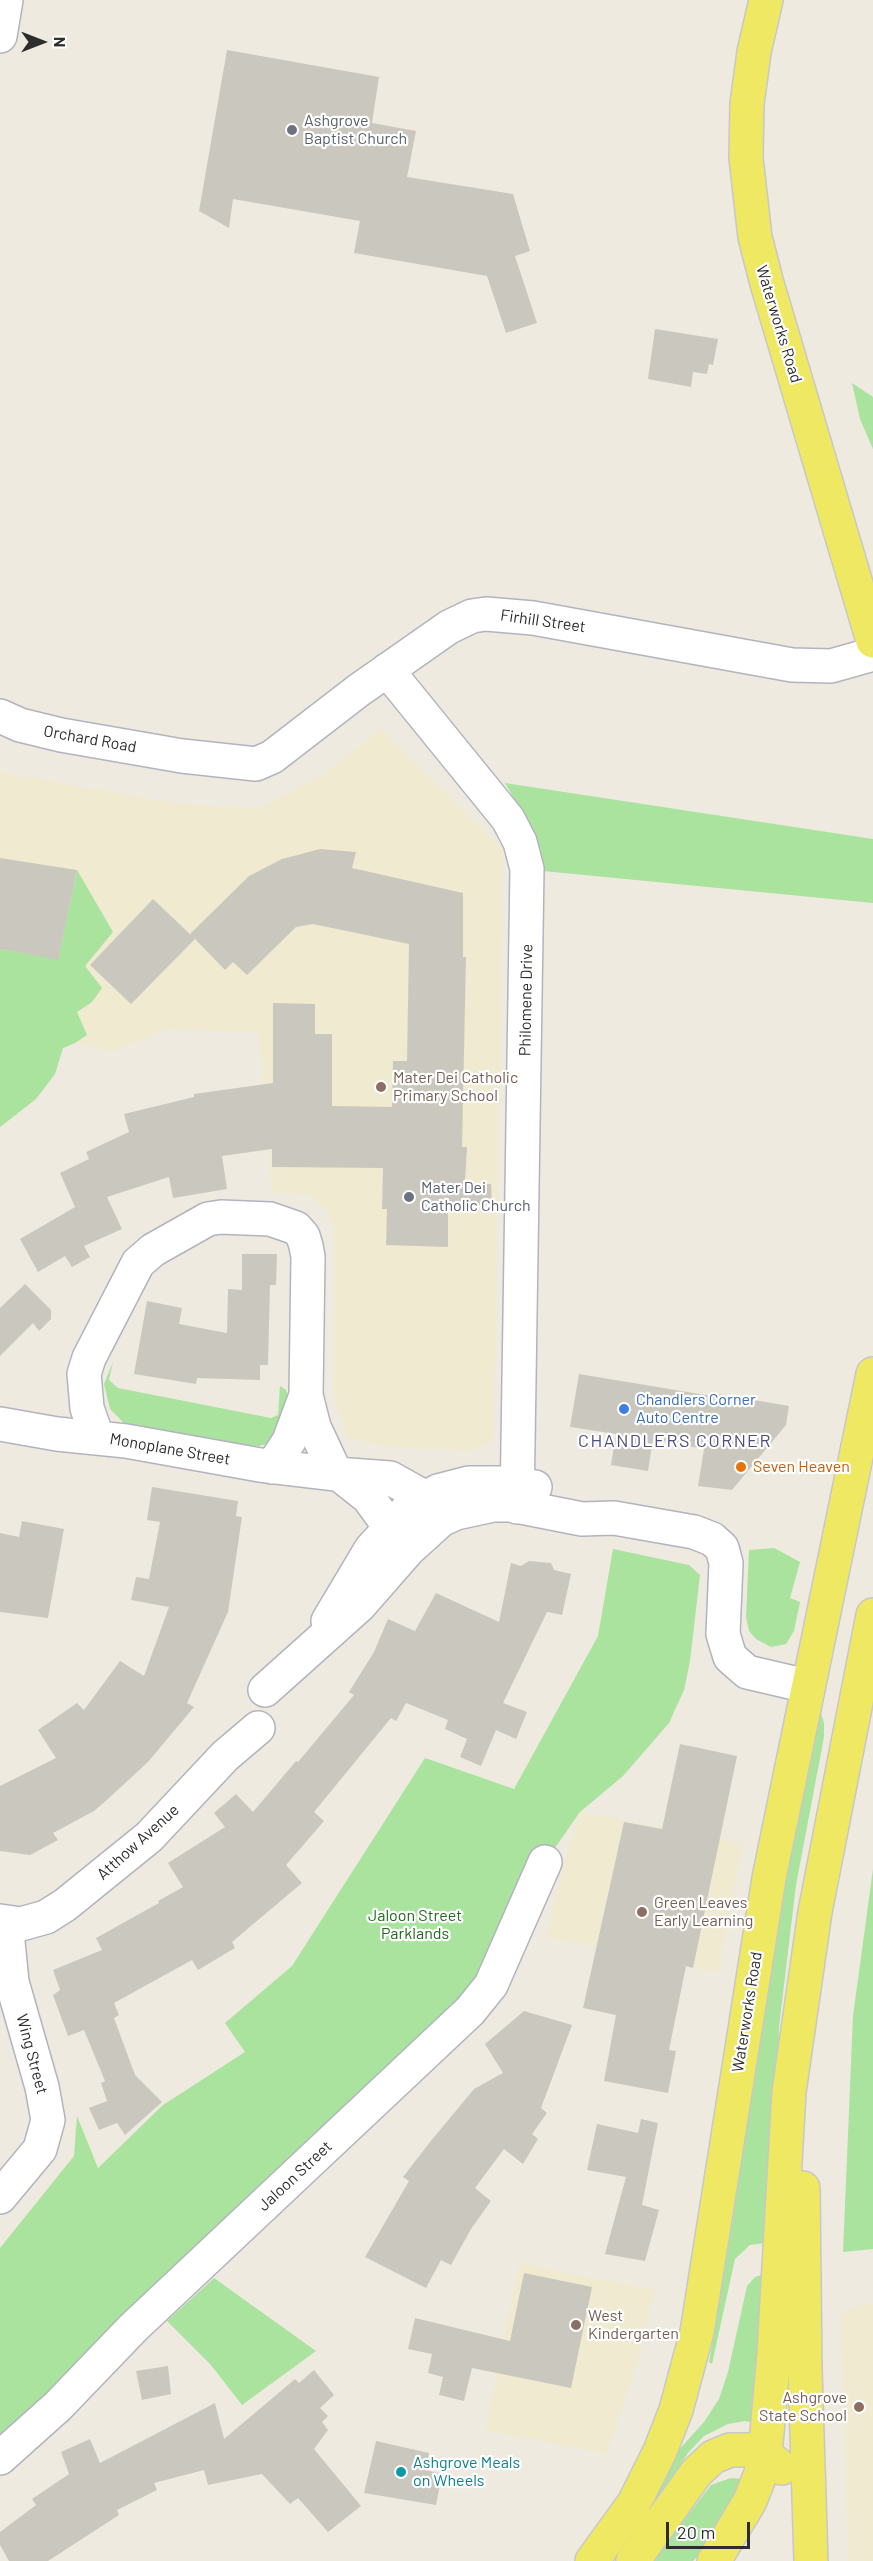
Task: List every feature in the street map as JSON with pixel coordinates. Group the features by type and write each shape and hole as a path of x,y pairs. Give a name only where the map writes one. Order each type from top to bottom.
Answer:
{"main road":[{"name":"Waterworks Road","path":"766,0 754,52 747,104 746,158 755,237 873,641"},
{"name":"Waterworks Road","path":"592,2561 634,2503 660,2451 676,2410 697,2332 769,1878 807,1686 872,1388"},
{"path":"714,2561 750,2501 765,2455 774,2354 786,2126 815,1912 873,1616"},
{"path":"807,1686 856,1696"},
{"path":"804,1991 802,2034 804,2313 811,2561"},
{"path":"633,2561 696,2473 708,2461 730,2450 754,2450 765,2455 786,2473 809,2519"}],"street":[{"path":"0,36 6,0"},
{"name":"Firhill Street","path":"182,756 248,764 268,760 387,670 461,621 486,614 533,618 792,665 813,667 837,665 873,654"},
{"name":"Philomene Drive","path":"387,670 508,819 520,842 527,869 518,1495"},
{"name":"Orchard Road","path":"0,716 38,730 182,756"},
{"path":"97,1437 87,1407 84,1374 89,1358 131,1273 150,1252 203,1221 217,1217 276,1220 293,1226 303,1236 308,1257 306,1395 314,1427 338,1475 368,1497 390,1527 426,1534"},
{"path":"272,1467 290,1441 306,1395"},
{"name":"Monoplane Street","path":"0,1424 57,1434 97,1437 272,1467 338,1475 390,1478 424,1497"},
{"path":"316,1643 365,1557 390,1527 424,1497 469,1483 518,1495 583,1500 614,1518 699,1533 716,1541 722,1548 726,1563 723,1634 730,1657 747,1672 807,1686"},
{"path":"265,1690 368,1597 443,1518 518,1495"},
{"path":"424,1497 426,1534"},
{"name":"Atthow Avenue","path":"3,1922 21,1924 46,1917 65,1905 149,1837 225,1756 258,1728"},
{"name":"Jaloon Street","path":"0,2458 58,2406 133,2328 470,2011 492,1985 545,1862"},
{"name":"Wing Street","path":"0,2197 40,2149 48,2120 42,2087 12,1982 3,1922"}],"shaded area":[{"name":"Mater Dei Catholic Primary School","path":"381,729 503,850 494,1439 472,1451 392,1447 348,1438 334,1401 334,1228 325,1209 309,1195 272,1192 258,1032 166,1029 113,1052 75,1043 62,1048 55,1074 36,1099 0,1127 0,772 175,803 259,809 324,774"},
{"name":"Green Leaves Early Learning","path":"580,1812 743,1844 718,1973 546,1937 566,1856"},
{"name":"West Kindergarten","path":"519,2263 655,2290 638,2360 607,2454 485,2430"},
{"name":"Ashgrove State School","path":"873,2302 873,2561 848,2561 841,2311"}],"green space":[{"path":"852,383 873,397 873,449 860,419"},
{"path":"505,783 873,839 873,903 543,871 541,851 534,833"},
{"path":"77,870 113,932 85,966 102,988 92,1002 77,1012 87,1035 63,1048 55,1074 36,1099 0,1127 0,949 58,959"},
{"path":"113,1362 109,1380 118,1388 271,1418 278,1415 280,1386 286,1390 291,1405 272,1443 258,1446 227,1443 126,1425 110,1409 104,1384"},
{"path":"774,1548 800,1562 790,1598 800,1602 794,1631 786,1644 771,1647 756,1639 749,1631 746,1617 749,1550"},
{"name":"Jaloon Street Parklands","path":"613,1549 689,1565 700,1575 690,1661 684,1690 669,1723 623,1776 580,1812 545,1862 483,1975 75,2375 0,2440 0,2248 74,2156 77,2116 98,2168 163,2105 245,2052 225,2023 292,1966 425,1758 514,1789 598,1636"},
{"path":"820,1710 824,1723 824,1737 796,1885 779,2027 772,2242 750,2245 735,2259 712,2364 709,2362 733,2219 776,1919"},
{"path":"873,1869 873,2249 843,2252 853,2016"},
{"path":"765,2274 756,2423 745,2421 728,2424 704,2436 688,2453 658,2497 658,2487 676,2453 704,2422 719,2399 728,2372 747,2286 755,2277"},
{"path":"214,2278 316,2351 242,2405 211,2365 167,2321"},
{"path":"731,2478 744,2479 711,2538 697,2557 693,2561 653,2561 711,2485"}],"building":[{"path":"227,50 379,77 372,123 416,131 407,177 513,194 530,251 515,256 537,323 506,333 487,276 354,253 360,221 233,199 229,228 199,211"},
{"path":"655,329 718,339 713,365 709,364 707,374 693,372 691,387 648,379"},
{"path":"320,849 356,852 352,868 463,893 463,957 466,957 462,1147 467,1147 465,1183 491,1184 492,1205 448,1205 448,1247 386,1245 387,1209 382,1209 383,1168 272,1167 272,1149 222,1156 227,1189 173,1198 169,1177 107,1197 122,1229 84,1246 90,1257 72,1267 65,1256 38,1272 20,1239 75,1207 60,1173 89,1159 86,1152 129,1132 124,1114 194,1097 194,1094 273,1083 273,1003 315,1004 315,1034 332,1034 332,1106 392,1107 393,1061 407,1061 409,944 313,924 296,927 247,975 233,962 225,970 195,939 131,1004 90,965 153,899 193,937 190,934 249,876 282,859"},
{"path":"0,858 77,870 58,960 0,949"},
{"path":"242,1254 277,1254 276,1285 270,1285 268,1365 260,1365 260,1380 197,1378 196,1384 134,1374 147,1301 182,1308 179,1324 227,1333 228,1289 242,1290"},
{"path":"25,1284 51,1310 51,1319 39,1331 33,1323 0,1356 0,1308"},
{"path":"579,1374 789,1406 786,1425 732,1490 698,1486 704,1449 653,1439 648,1471 611,1465 616,1434 570,1427"},
{"path":"152,1487 238,1501 236,1516 242,1517 228,1612 187,1703 194,1707 148,1762 109,1798 94,1811 53,1833 58,1840 30,1855 0,1851 0,1786 56,1758 38,1730 77,1703 84,1710 120,1661 144,1676 169,1607 131,1600 136,1577 149,1579 160,1522 147,1520"},
{"path":"22,1521 64,1529 48,1618 0,1612 0,1533 19,1537"},
{"path":"529,1561 551,1563 554,1570 571,1574 562,1615 547,1612 503,1703 527,1712 516,1739 496,1730 481,1766 460,1757 467,1739 445,1729 448,1720 406,1703 396,1721 391,1718 314,1812 324,1821 286,1865 302,1883 232,1942 235,1948 198,1970 192,1960 114,2003 119,2015 114,2018 135,2075 162,2102 125,2135 117,2123 99,2130 89,2108 107,2101 101,2083 105,2081 84,2030 68,2036 53,1995 60,1990 53,1970 102,1950 96,1938 183,1887 168,1863 225,1827 214,1813 236,1794 253,1812 354,1695 349,1692 374,1652 388,1619 415,1631 436,1593 499,1622 511,1563 521,1566"},
{"path":"680,1744 737,1756 693,1968 686,1966 669,2050 676,2051 668,2093 604,2081 616,2015 583,2008 624,1822 662,1829"},
{"path":"524,2011 572,2025 541,2108 547,2113 532,2134 538,2139 523,2164 504,2149 475,2188 491,2201 471,2229 451,2265 441,2260 426,2288 365,2257 409,2181 403,2177 474,2089 503,2073 485,2044"},
{"path":"641,2119 658,2123 642,2205 659,2210 645,2261 605,2254 626,2177 587,2170 597,2124 638,2133"},
{"name":"West Kindergarten","path":"524,2273 592,2287 571,2388 472,2368 464,2401 439,2395 443,2377 428,2373 432,2354 408,2349 415,2318 510,2341"},
{"path":"168,2366 171,2394 142,2400 136,2371"},
{"path":"314,2370 334,2395 320,2408 328,2416 322,2422 328,2430 314,2449 361,2506 328,2532 298,2498 290,2504 262,2474 208,2485 204,2470 154,2483 157,2490 117,2510 119,2515 48,2561 9,2561 0,2545 0,2532 36,2505 32,2499 69,2474 61,2452 90,2439 100,2463 215,2403 224,2439 295,2379 299,2383"},
{"name":"Ashgrove Meals on Wheels","path":"376,2441 429,2453 425,2470 442,2474 436,2505 364,2493"}],"place":[{"name":"Ashgrove Baptist Church","path":"292,130"},
{"name":"Mater Dei Catholic Primary School","path":"381,1087"},
{"name":"Mater Dei Catholic Church","path":"409,1197"},
{"name":"Chandlers Corner Auto Centre","path":"624,1409"},
{"name":"Seven Heaven","path":"741,1467"},
{"name":"Green Leaves Early Learning","path":"642,1912"},
{"name":"West Kindergarten","path":"576,2325"},
{"name":"Ashgrove State School","path":"859,2407"},
{"name":"Ashgrove Meals on Wheels","path":"401,2472"}],"district":[{"name":"CHANDLERS CORNER","path":"675,1441"}]}
